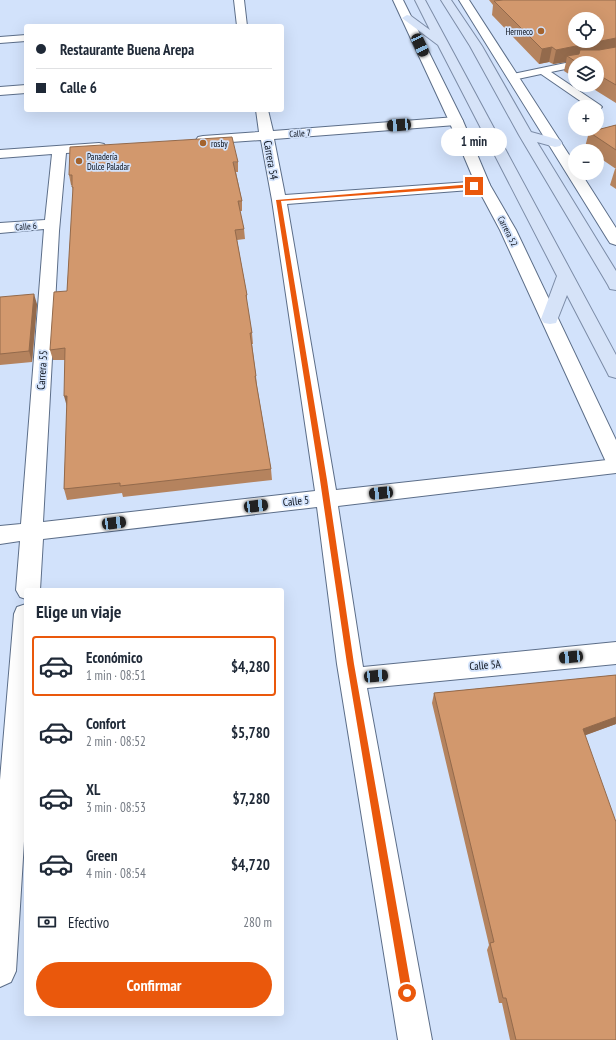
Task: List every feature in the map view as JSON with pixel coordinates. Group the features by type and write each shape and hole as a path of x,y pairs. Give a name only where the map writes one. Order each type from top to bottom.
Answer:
{"main road":[{"path":"420,0 616,372"},
{"path":"446,0 476,46 526,135 616,285"},
{"path":"465,3 476,46"},
{"path":"407,18 444,45"},
{"path":"526,135 555,144"},
{"path":"550,319 566,276"}],"street":[{"path":"239,0 242,24"},
{"name":"Carrera 52","path":"398,0 456,121 483,185 508,230 616,462"},
{"path":"465,3 616,240"},
{"path":"0,40 24,38"},
{"path":"0,91 24,89"},
{"name":"Carrera 54","path":"262,112 279,200 353,679 415,1040"},
{"name":"Calle 7","path":"190,141 456,121"},
{"path":"0,154 112,146"},
{"name":"Carrera 55","path":"28,588 52,224 59,150"},
{"path":"279,200 483,185"},
{"name":"Calle 6","path":"0,228 52,224"},
{"name":"Calle 5","path":"0,535 616,466"},
{"path":"0,971 24,641"},
{"name":"Calle 5A","path":"353,679 616,653"}],"lane":[{"path":"513,77 568,65"},
{"path":"542,71 586,100"}],"building":[{"path":"616,0 616,38 604,40 604,12 568,12 568,48 556,50 552,47 542,49 494,1"},
{"path":"616,47 616,85 604,78 604,56 567,56 579,54 580,50 599,50"},
{"path":"616,125 616,150 595,136 604,136 604,128"},
{"path":"232,137 238,162 233,162 242,201 238,201 244,229 235,230 247,295 252,333 250,333 255,376 271,469 120,486 120,483 64,489 67,396 64,396 65,348 50,350 54,292 67,291 73,187 72,175 69,175 70,147"},
{"path":"34,294 29,351 0,354 0,297"},
{"path":"616,675 616,717 583,729 616,822 616,1040 516,1040 506,998 503,998 490,943 494,942 434,693"}],"place":[{"name":"Hermeco","path":"541,31"},
{"name":"rosby","path":"203,143"},
{"name":"Panadería Dulce Paladar","path":"79,161"}],"route":[{"path":"407,993 350,664 324,480 279,200 474,186"}]}
